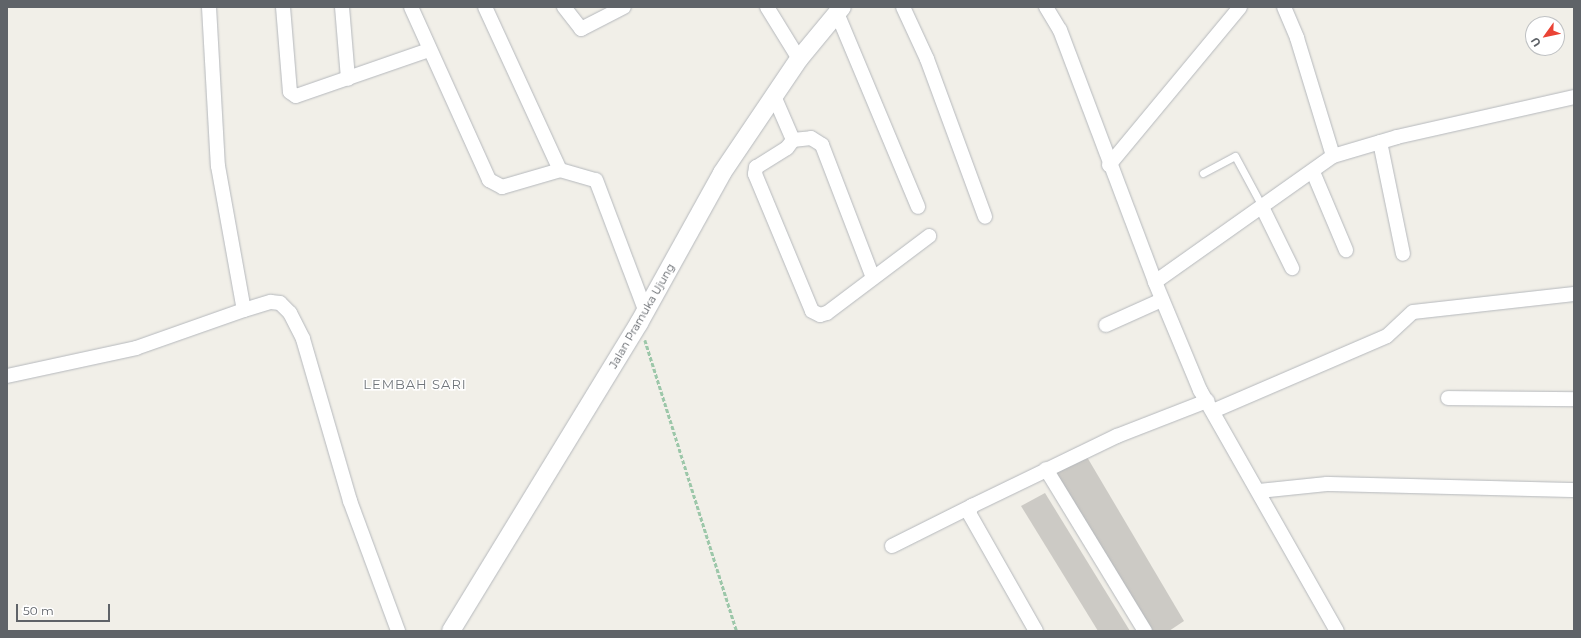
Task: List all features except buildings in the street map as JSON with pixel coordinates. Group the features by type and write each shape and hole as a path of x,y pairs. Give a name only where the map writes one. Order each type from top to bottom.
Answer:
{"street":[{"path":"209,7 218,166 244,310"},
{"path":"283,7 290,92 300,96 429,50"},
{"path":"342,7 348,79"},
{"path":"411,7 429,50 489,180 502,187 560,170 596,180 642,317"},
{"path":"485,7 560,170"},
{"path":"564,7 581,29 624,7"},
{"path":"766,7 799,59"},
{"path":"903,7 927,59 985,217"},
{"path":"1046,7 1060,30 1109,165 1162,300 1210,406 1337,631"},
{"path":"1109,165 1240,7"},
{"path":"1284,7 1297,38 1333,156"},
{"path":"838,9 918,207"},
{"name":"Jalan Pramuka Ujung","path":"451,631 642,317 722,174 799,59 838,9"},
{"path":"774,96 793,140"},
{"path":"1155,282 1263,209 1333,156 1380,142 1574,97"},
{"path":"873,278 822,145 811,138 793,140 787,148 756,167 755,174 812,311 820,315 826,313 873,278 929,236"},
{"path":"1380,142 1403,254"},
{"path":"1313,172 1346,250"},
{"path":"1263,209 1292,268"},
{"path":"892,546 1046,469 1117,436 1210,406 1382,338 1413,312 1574,294"},
{"path":"1106,325 1162,300"},
{"path":"7,376 136,348 244,310 271,302 280,303 290,313 303,339 350,501 398,631"},
{"path":"1448,398 1574,399"},
{"path":"1046,469 1145,631"},
{"path":"1259,491 1327,484 1574,490"},
{"path":"972,506 969,513 1036,631"}],"lane":[{"path":"1203,173 1235,156 1263,209"}],"path":[{"path":"642,317 737,631"}],"district":[{"name":"LEMBAH SARI","path":"415,384"}]}
